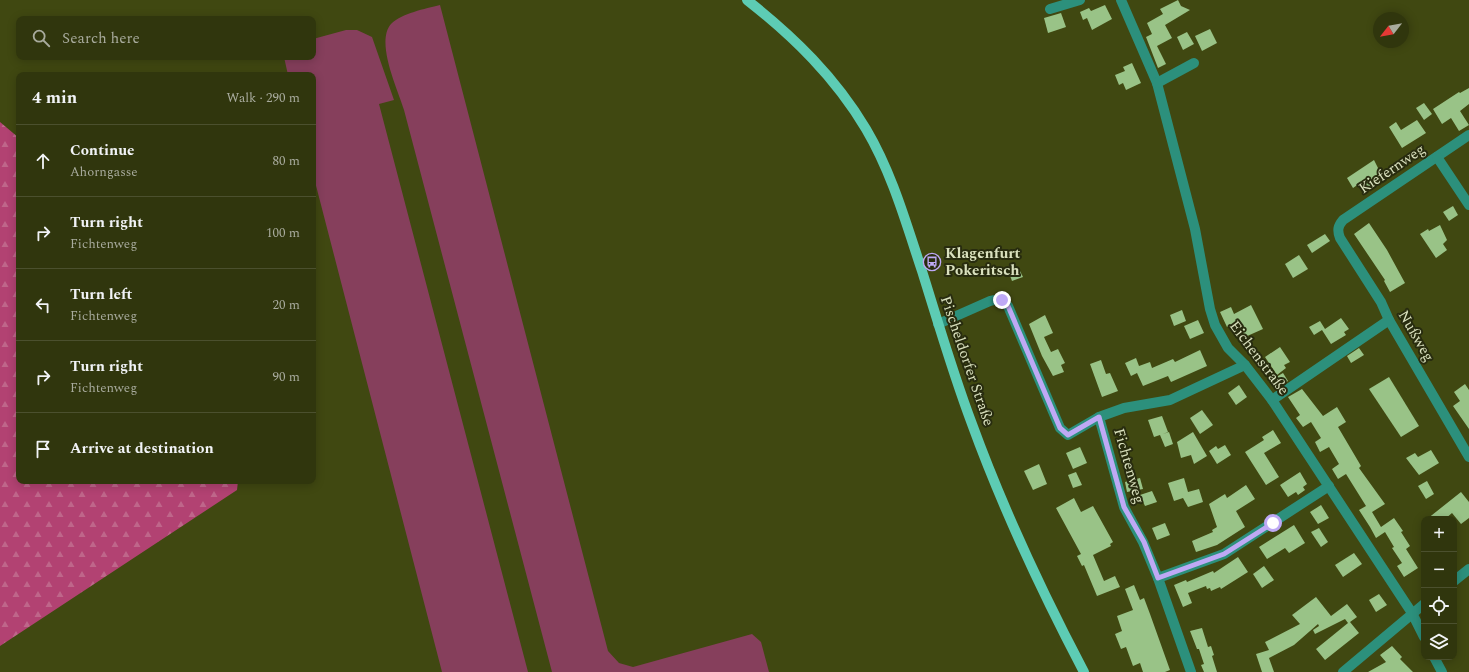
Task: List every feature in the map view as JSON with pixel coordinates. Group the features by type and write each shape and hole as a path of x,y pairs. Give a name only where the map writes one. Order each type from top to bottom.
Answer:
{"main road":[{"name":"Pischeldorfer Straße","path":"747,0 780,26 814,58 866,129 889,176 907,224 938,324 972,424 1013,525 1064,634 1084,672"}],"street":[{"path":"1050,9 1080,0"},
{"name":"Eichenstraße","path":"1121,0 1157,83 1195,229 1210,309 1215,325 1228,348 1245,365 1272,400 1412,613 1421,631"},
{"path":"1157,83 1194,63"},
{"name":"Kiefernweg","path":"1337,231 1343,220 1469,135"},
{"path":"1436,157 1469,205"},
{"name":"Nußweg","path":"1337,231 1381,302 1389,320 1469,457"},
{"name":"Fichtenweg","path":"938,324 990,301 996,299 1002,300 1008,306 1060,428 1068,435 1099,417 1124,507 1144,542 1191,672"},
{"path":"1272,400 1389,320"},
{"path":"1099,417 1124,408 1170,400 1245,365"},
{"path":"1158,578 1224,554 1329,486"},
{"path":"1457,579 1469,570"},
{"path":"1343,672 1421,606"},
{"path":"1436,660 1442,672"}],"shaded area":[{"path":"440,5 608,651 619,663 633,667 752,634 761,642 769,672 552,672 404,110 386,54 385,42 387,32 391,24 407,14"},
{"path":"346,30 357,30 372,37 394,100 379,104 528,672 442,672 316,186 316,72 287,72 285,60 316,60 316,38"}],"green space":[{"path":"0,122 16,135 16,484 238,484 237,490 0,646"}],"building":[{"path":"1178,0 1181,6 1190,10 1165,25 1172,38 1157,46 1166,64 1158,68 1146,37 1152,34 1147,23 1163,14 1160,9"},
{"path":"1105,5 1112,19 1092,30 1087,18 1083,20 1080,12 1089,8 1091,11"},
{"path":"1061,13 1066,27 1048,33 1044,18"},
{"path":"1210,29 1217,43 1202,51 1195,36"},
{"path":"1187,32 1194,44 1183,50 1177,37"},
{"path":"1132,63 1141,83 1126,90 1123,83 1119,85 1115,75 1125,71 1123,67"},
{"path":"1469,88 1469,104 1460,111 1469,125 1459,131 1451,118 1442,124 1433,109 1459,92 1460,93"},
{"path":"1424,103 1432,114 1424,120 1416,108"},
{"path":"1417,120 1426,133 1402,148 1389,127 1396,122 1401,130"},
{"path":"1374,160 1384,180 1369,190 1363,181 1353,188 1347,178"},
{"path":"1453,206 1458,215 1449,221 1443,212"},
{"path":"1369,223 1387,250 1405,283 1390,292 1384,281 1385,280 1354,234"},
{"path":"1440,225 1447,240 1443,244 1447,250 1436,258 1420,234 1428,229 1429,231"},
{"path":"1325,234 1330,241 1312,253 1307,245"},
{"path":"1299,255 1308,269 1293,278 1285,264"},
{"path":"1019,269 1023,277 1012,281 1009,273"},
{"path":"1251,305 1263,329 1245,337 1238,322 1227,327 1220,312 1231,307 1234,314"},
{"path":"1182,310 1186,321 1174,326 1170,315"},
{"path":"1045,315 1053,333 1044,337 1051,352 1058,349 1065,363 1061,365 1064,372 1053,376 1042,356 1029,324"},
{"path":"1341,318 1349,329 1344,332 1346,335 1331,344 1322,330 1314,335 1309,327 1320,321 1325,329"},
{"path":"1198,320 1204,333 1190,339 1184,326"},
{"path":"1280,347 1290,362 1284,365 1286,368 1277,375 1265,357"},
{"path":"1359,348 1364,355 1351,363 1347,356"},
{"path":"1200,350 1207,366 1171,382 1168,376 1143,386 1137,373 1131,376 1125,363 1136,358 1139,366 1150,362 1152,368 1173,359 1175,362"},
{"path":"1101,360 1106,374 1110,373 1118,391 1102,397 1090,364"},
{"path":"1283,373 1288,381 1278,387 1273,379"},
{"path":"1389,377 1419,426 1401,437 1369,389"},
{"path":"1465,384 1469,390 1469,429 1453,406 1460,401 1454,392"},
{"path":"1239,385 1247,397 1236,405 1228,393"},
{"path":"1302,389 1323,416 1337,407 1346,422 1338,427 1361,466 1359,468 1385,504 1372,512 1381,527 1394,518 1403,531 1401,532 1410,546 1406,549 1418,568 1404,577 1397,566 1402,563 1392,548 1394,547 1385,532 1376,538 1359,510 1366,506 1346,474 1338,479 1332,469 1339,464 1329,447 1320,452 1315,442 1321,438 1311,422 1303,427 1296,418 1300,415 1288,397"},
{"path":"1202,410 1213,425 1200,434 1190,418"},
{"path":"1162,416 1168,432 1163,434 1169,432 1173,444 1165,447 1160,435 1154,437 1148,420"},
{"path":"1273,430 1281,443 1264,453 1279,477 1266,485 1245,452 1264,440 1262,437"},
{"path":"1193,432 1207,456 1194,464 1191,455 1181,458 1177,442"},
{"path":"1225,445 1231,455 1217,464 1209,451 1216,446 1218,449"},
{"path":"1080,447 1087,463 1073,469 1066,453"},
{"path":"1431,450 1439,463 1419,475 1406,458 1415,453 1418,457"},
{"path":"1039,464 1047,484 1033,490 1024,471"},
{"path":"1076,472 1082,485 1073,488 1068,475"},
{"path":"1300,472 1307,484 1303,487 1305,490 1298,495 1296,492 1288,497 1280,485"},
{"path":"1140,478 1143,489 1127,492 1125,482"},
{"path":"1184,478 1188,492 1199,489 1203,502 1188,507 1183,498 1174,501 1168,483"},
{"path":"1427,481 1434,494 1426,499 1418,486"},
{"path":"1246,485 1255,499 1236,511 1245,527 1217,545 1196,552 1192,541 1213,532 1212,530 1217,527 1209,504 1225,494 1227,498"},
{"path":"1152,491 1157,502 1145,506 1140,495"},
{"path":"1461,492 1469,502 1469,518 1461,524 1457,519 1457,516 1454,516 1452,513 1448,516 1431,516"},
{"path":"1074,498 1081,512 1093,506 1113,542 1110,544 1111,546 1093,555 1104,581 1115,576 1120,587 1097,596 1084,565 1082,566 1077,556 1081,554 1056,508"},
{"path":"1321,505 1329,518 1318,524 1310,512"},
{"path":"1165,523 1170,535 1157,540 1152,528"},
{"path":"1294,525 1305,543 1289,553 1285,548 1267,559 1259,547"},
{"path":"1319,528 1328,542 1321,547 1311,532"},
{"path":"1354,553 1362,564 1343,577 1335,565"},
{"path":"1238,557 1248,572 1221,589 1220,587 1211,591 1210,588 1207,589 1206,586 1188,593 1192,603 1183,607 1174,585 1186,580 1187,582 1213,571 1214,573"},
{"path":"1264,566 1274,580 1262,588 1253,574"},
{"path":"1134,585 1140,600 1144,598 1170,670 1165,672 1143,672 1140,663 1133,666 1126,647 1121,649 1115,634 1122,631 1117,616 1133,610 1125,589"},
{"path":"1379,594 1387,605 1376,612 1369,600"},
{"path":"1316,597 1331,616 1347,604 1357,617 1350,622 1359,633 1325,660 1316,649 1348,623 1345,619 1315,634 1313,630 1319,626 1318,624 1294,645 1269,658 1274,672 1262,672 1256,654 1269,650 1265,642 1300,624 1292,615"},
{"path":"1202,628 1208,647 1211,646 1214,655 1212,656 1217,672 1204,672 1201,665 1204,664 1199,649 1197,649 1190,631"},
{"path":"1392,646 1402,657 1400,659 1413,672 1368,672 1386,662 1380,655"}],"place":[{"name":"Klagenfurt Pokeritsch","path":"932,262"}],"route":[{"path":"1002,300 1008,306 1060,428 1068,435 1099,417 1124,507 1144,542 1158,578 1224,554 1273,523"}]}
